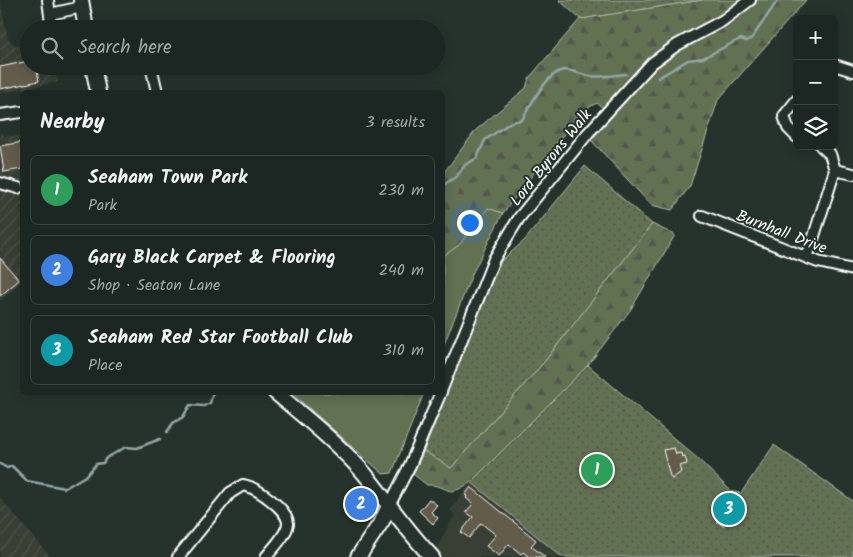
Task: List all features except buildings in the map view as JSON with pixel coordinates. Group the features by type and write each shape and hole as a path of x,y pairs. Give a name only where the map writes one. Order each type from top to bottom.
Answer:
{"main road":[{"path":"82,3 85,20"},
{"path":"95,75 98,90"},
{"path":"279,395 326,434 363,473 432,557"},
{"path":"358,557 382,521 389,506"}],"street":[{"path":"48,0 50,20"},
{"name":"Lord Byrons Walk","path":"445,383 494,259 519,218 588,133 652,64 677,44 722,21 750,0"},
{"path":"50,14 82,3"},
{"path":"838,67 853,71"},
{"path":"153,75 157,90"},
{"path":"793,105 784,116 788,128 793,133"},
{"path":"0,115 20,112"},
{"path":"807,258 835,170 830,154 826,150"},
{"path":"835,170 853,174"},
{"path":"0,183 18,188"},
{"name":"Burnhall Drive","path":"702,216 818,262 853,270"},
{"name":"Lord Byrons Walk","path":"389,506 410,465 440,395"},
{"path":"178,557 230,493 243,485 252,486 260,491 284,513 288,523 285,532 266,557"}],"shaded area":[{"path":"0,1 8,39 16,46 20,46 20,75 57,75 58,82 0,93"},
{"path":"0,132 5,136 20,136 20,283 0,300"},
{"path":"471,482 562,557 443,557 435,550 455,515 450,510"},
{"path":"0,498 51,557 0,557"}],"green space":[{"path":"559,0 702,0 580,19"},
{"path":"702,0 806,0 718,100 690,186 672,210 651,205 591,140 612,116 597,103 577,117 503,213 488,208 459,245 445,255 445,171 476,130 526,88 529,78 580,19"},
{"path":"585,166 652,224 544,362 451,468 424,451 485,296 501,261 525,240"},
{"path":"488,208 503,213 472,274 445,342 445,255 459,245"},
{"path":"652,224 675,235 631,309 588,365 471,482 452,491 427,485 413,474 424,451 451,468 544,362"},
{"path":"588,365 697,458 731,491 741,493 774,445 853,501 853,557 562,557 471,482"},
{"path":"294,395 423,395 392,473 383,474"}],"waterway":[{"path":"658,78 688,60 703,58 740,39 747,41 752,38 778,0"},
{"path":"445,184 457,176 465,165 477,158 485,140 511,122 522,120 540,90 558,72 567,70 599,77 626,74"},
{"path":"167,432 173,423 183,417 190,405 204,406 210,403 212,395"},
{"path":"0,464 7,468 12,466 27,481 65,488 87,475 96,464 103,463 106,458 126,447 137,448 160,439"}],"place":[{"name":"Seaham Town Park","path":"597,470"},
{"name":"Gary Black Carpet & Flooring","path":"361,504"},
{"name":"Seaham Red Star Football Club","path":"729,509"}]}
